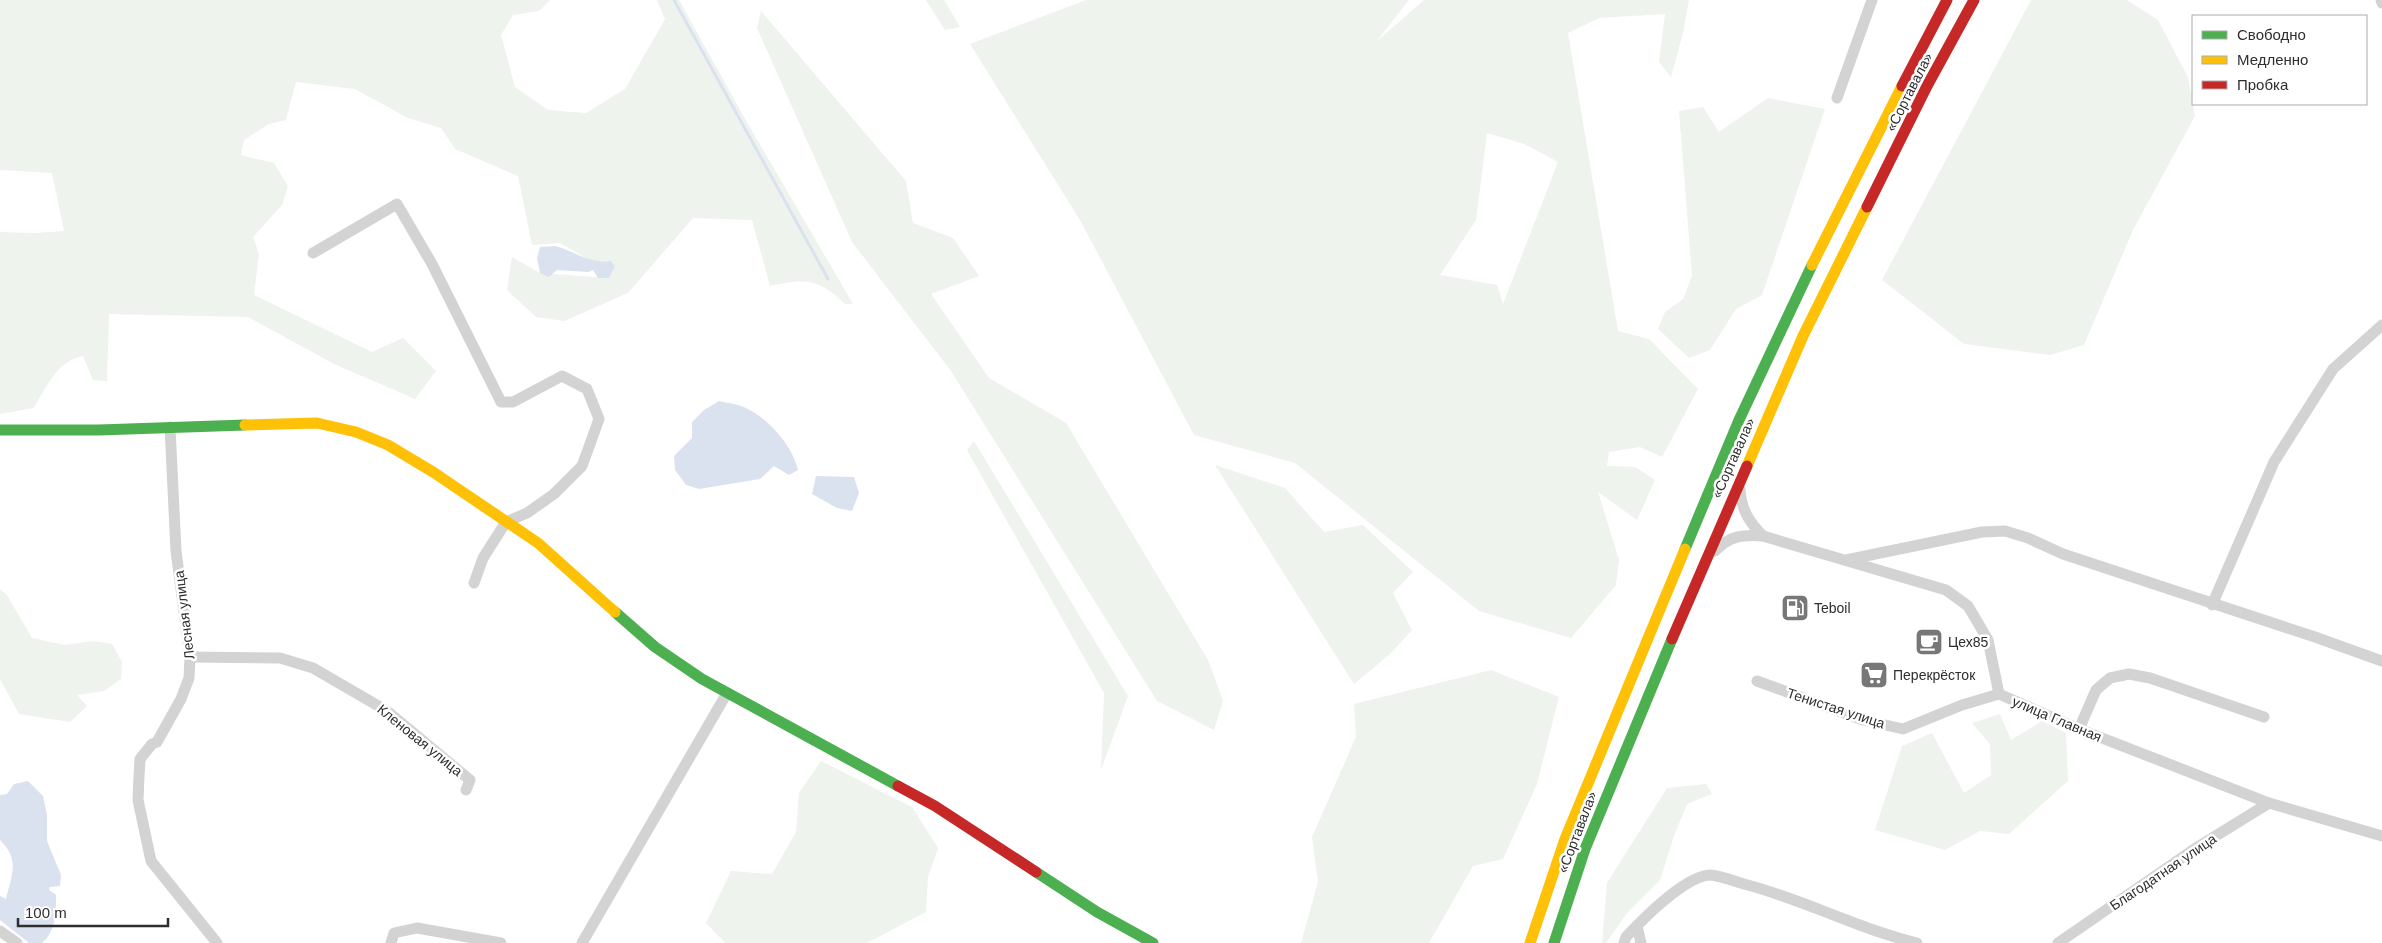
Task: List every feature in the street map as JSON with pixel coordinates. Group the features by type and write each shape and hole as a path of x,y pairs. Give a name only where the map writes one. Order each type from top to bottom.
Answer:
{"main road":[{"name":"«Сортавала»","path":"1530,943 1565,839 1739,420 1836,215 1947,0"},
{"name":"«Сортавала»","path":"1554,943 1585,849 1697,578 1803,336 1927,86 1974,0"},
{"path":"0,430 170,427 288,422 317,423 349,428 382,441 414,459 564,564 641,636 670,659 727,693 935,806 1097,912 1154,943"}],"street":[{"path":"1837,98 1872,0"},
{"path":"313,253 397,204 432,264 501,402 513,402 562,376 587,388 599,419 582,466 554,494 526,513 506,522 484,558 474,583"},
{"path":"2212,605 2274,462 2333,369 2382,325"},
{"name":"Лесная улица","path":"170,427 176,551 190,657 189,678 181,699 157,742 152,744 140,759 138,800 150,862 217,943"},
{"path":"1750,456 1740,490 1741,502 1748,520 1762,536"},
{"path":"1844,560 1982,532 2005,531 2028,538 2062,554 2212,605 2315,637 2382,661"},
{"name":"улица Главная","path":"1697,578 1716,550 1728,539 1744,535 1762,536 1946,590 1968,606 1988,640 1998,694 2270,803 2382,836"},
{"name":"Кленовая улица","path":"190,657 280,658 313,668 388,711 470,780 466,790"},
{"path":"2079,728 2096,690 2110,678 2129,674 2150,678 2264,717"},
{"name":"Тенистая улица","path":"1757,681 1863,720 1903,729 1962,705 1998,694"},
{"path":"582,943 727,693"},
{"name":"Благодатная улица","path":"2058,943 2193,850 2270,803"},
{"path":"1624,943 1626,937 1652,909 1686,885 1710,875 1778,893 1890,937 1917,943"},
{"path":"1637,926 1641,943"},
{"path":"391,943 394,932 417,928 501,943"},
{"path":"0,931 17,943"}],"shaded area":[{"path":"0,0 550,0 539,11 513,15 501,35 515,87 548,110 586,113 625,89 665,19 657,0 679,0 748,124 853,304 845,304 827,289 810,282 792,282 770,286 752,220 693,218 628,293 564,321 536,317 507,290 512,257 540,273 609,278 615,266 611,261 591,261 560,243 532,245 518,176 455,149 441,128 408,118 355,89 296,82 286,120 269,124 244,140 241,155 274,163 288,186 282,205 253,237 259,254 254,295 372,352 403,338 436,371 415,399 334,364 248,317 109,314 107,381 93,380 83,356 66,363 59,369 48,383 34,408 0,414 0,232 36,233 64,231 52,173 0,170"},
{"path":"926,0 944,0 960,27 945,30"},
{"path":"1086,0 1409,0 1376,42 1424,0 1689,0 1683,33 1671,77 1659,62 1665,14 1599,18 1568,33 1618,331 1649,339 1698,389 1662,457 1640,447 1609,452 1607,466 1635,467 1655,480 1637,520 1598,492 1619,560 1616,585 1571,638 1479,611 1295,463 1194,435 1080,220 970,44","holes":["1487,133 1524,144 1558,162 1503,304 1497,285 1440,275 1476,220"]},
{"path":"2031,0 2127,0 2158,20 2188,77 2195,116 2133,230 2084,345 2050,355 1964,344 1882,280"},
{"path":"761,11 906,181 913,223 953,238 979,276 931,294 989,378 1066,423 1208,660 1223,701 1214,730 1157,701 951,371 852,242 757,28"},
{"path":"1768,98 1825,109 1762,295 1736,309 1710,350 1689,358 1658,329 1665,312 1683,299 1692,276 1679,111 1703,107 1719,132"},
{"path":"555,246 595,261 611,261 615,266 609,278 598,278 593,270 588,272 557,270 549,277 540,273 537,258 540,247"},
{"path":"719,401 743,407 763,419 785,442 791,451 798,470 789,475 774,466 760,479 699,489 686,485 675,470 674,456 692,438 692,422 704,410"},
{"path":"974,441 1128,696 1101,770 1104,693 967,450"},
{"path":"1215,465 1285,488 1324,532 1363,525 1413,572 1393,593 1412,630 1390,654 1354,684"},
{"path":"816,476 854,477 859,493 852,511 837,508 812,494"},
{"path":"0,589 7,595 32,638 64,645 93,641 112,644 122,662 121,679 104,691 77,695 87,706 70,722 19,714 0,679"},
{"path":"1491,670 1559,697 1537,784 1503,859 1473,866 1429,943 1301,943 1318,882 1312,837 1356,737 1354,704"},
{"path":"2000,714 2011,740 2042,721 2066,733 2068,781 2009,834 1980,831 1945,850 1875,830 1902,746 1932,733 1964,793 1991,775 1990,744 1972,723"},
{"path":"821,761 912,807 938,848 928,877 926,912 867,943 725,943 706,923 731,871 772,874 796,832 799,793"},
{"path":"28,781 43,796 47,815 47,841 61,875 60,886 50,887 49,890 56,895 55,914 53,927 42,943 29,943 0,920 0,896 6,899 13,868 10,854 0,840 0,795 7,794 14,784"},
{"path":"1706,784 1712,794 1687,804 1674,836 1660,880 1627,913 1606,943 1602,943 1607,883 1667,788"}],"waterway":[{"path":"674,0 828,279"}],"traffic: fast":[{"path":"1685,549 1739,420 1812,265"},
{"path":"0,430 99,430 245,425"},
{"path":"615,612 655,647 702,679 898,786"},
{"path":"1554,943 1585,849 1672,639"},
{"path":"1036,872 1097,912 1153,943"}],"traffic: slow":[{"path":"1812,265 1902,86"},
{"path":"1747,466 1803,336 1867,207"},
{"path":"245,425 317,423 356,432 388,445 433,472 538,543 615,612"},
{"path":"1530,943 1565,839 1685,549"}],"traffic: jam":[{"path":"1902,86 1947,0"},
{"path":"1867,207 1927,86 1974,0"},
{"path":"1672,639 1747,466"},
{"path":"898,786 935,806 1036,872"}],"place":[{"name":"Teboil","path":"1795,608"},
{"name":"Цех85","path":"1929,642"},
{"name":"Перекрёсток","path":"1874,675"}]}
